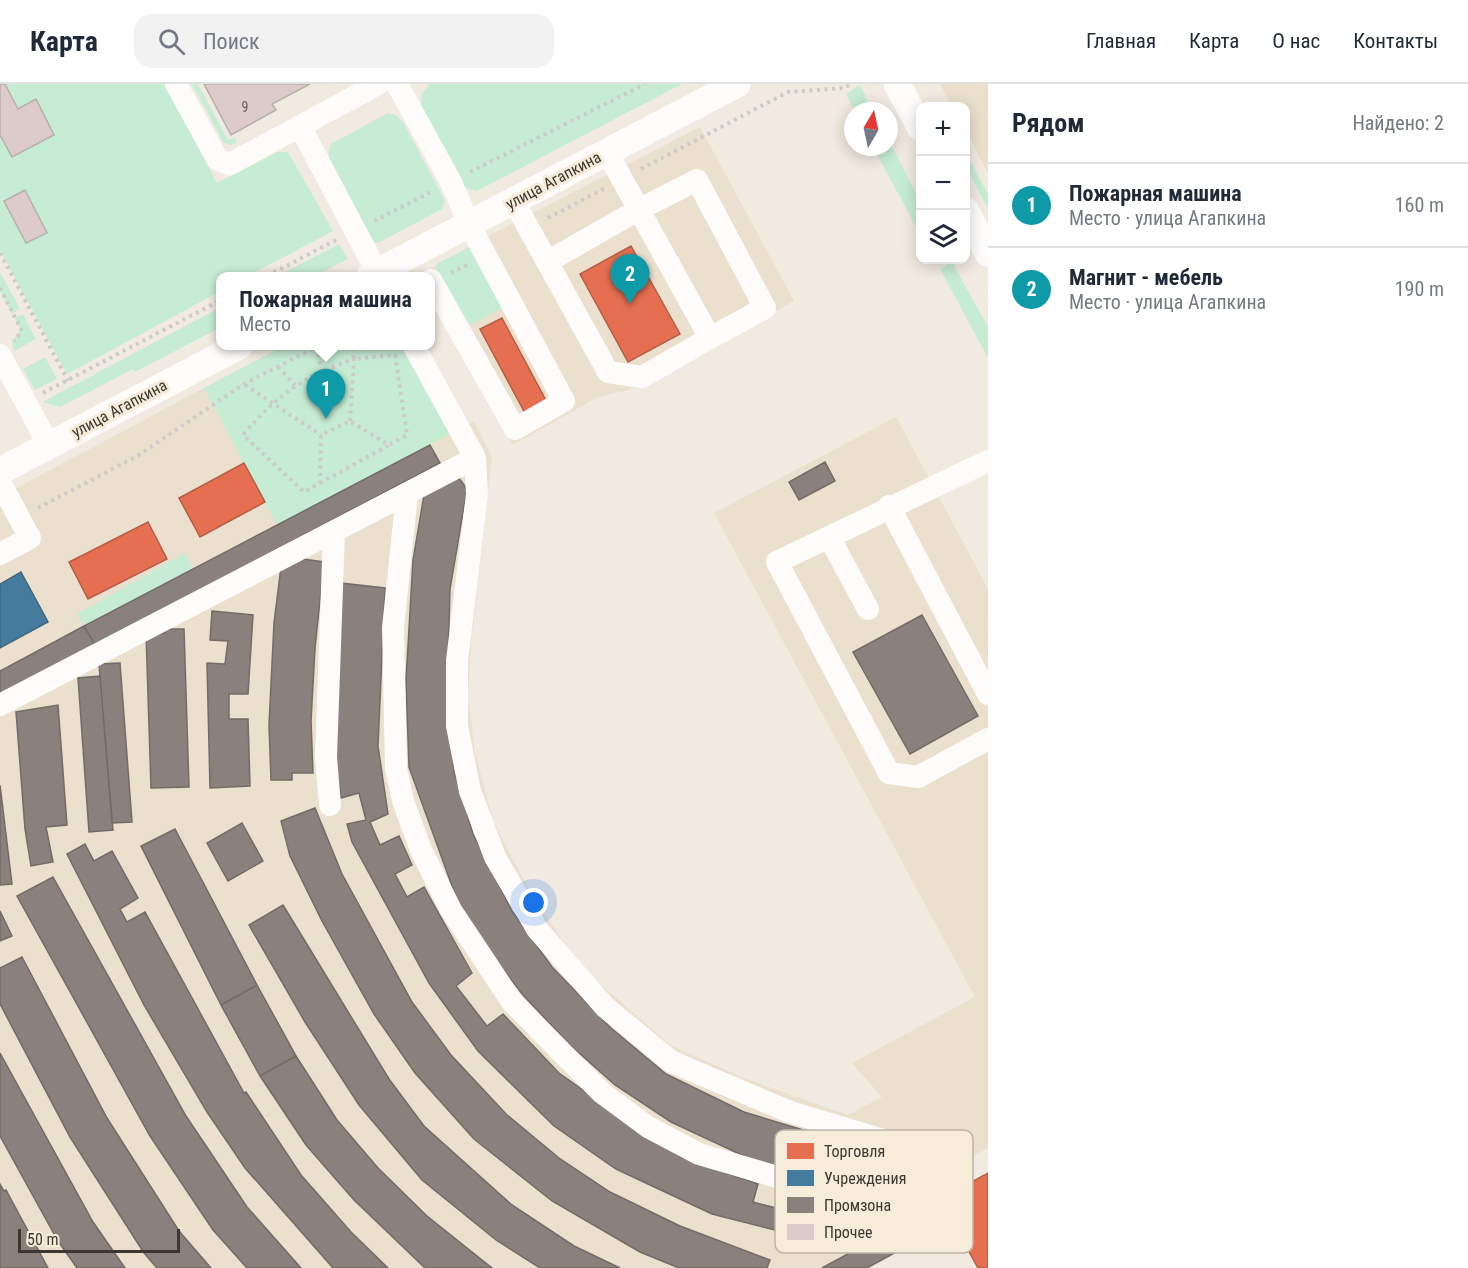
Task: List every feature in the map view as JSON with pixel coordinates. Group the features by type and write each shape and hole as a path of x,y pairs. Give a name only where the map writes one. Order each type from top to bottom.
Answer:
{"main road":[{"name":"улица Агапкина","path":"381,272 513,200 737,84"},
{"path":"897,84 916,118"},
{"path":"970,219 988,253"},
{"name":"улица Агапкина","path":"0,471 230,350"}],"street":[{"path":"176,84 218,160 224,164 230,164 300,126 396,85 451,182 469,224 564,401 515,429 435,287"},
{"path":"300,126 375,272"},
{"path":"607,152 710,338"},
{"path":"513,200 547,262 608,372 642,377 765,308 697,180 638,210 547,262"},
{"path":"417,251 427,272"},
{"path":"417,350 475,458 477,494 457,661 457,726 470,791 495,857 537,929 605,1007 672,1062 790,1112 852,1130"},
{"path":"7,352 49,445"},
{"path":"0,705 475,458"},
{"path":"988,461 889,506 777,562 889,773 918,777 988,739"},
{"path":"0,482 30,538 0,554"},
{"path":"407,494 393,628 396,768 403,801 421,850 451,910 512,1002 602,1093 648,1127 699,1154 775,1176"},
{"path":"889,506 988,694"},
{"path":"330,805 326,757 334,532"},
{"path":"830,537 868,609"}],"path":[{"path":"275,272 645,84"},
{"path":"844,88 851,84"},
{"path":"0,253 68,381"},
{"path":"0,288 22,331 7,352"},
{"path":"42,401 39,396 216,303"},
{"path":"19,518 139,455 244,384 310,350"},
{"path":"318,350 322,370"},
{"path":"350,421 353,350"},
{"path":"395,355 407,435 304,492 243,435 272,402 295,385 322,370 354,359 395,355"},
{"path":"278,367 295,385"},
{"path":"244,384 321,435"},
{"path":"321,435 350,421"},
{"path":"350,421 389,445"},
{"path":"320,483 321,435"}],"shaded area":[{"path":"940,84 988,84 988,173 970,139 970,102 950,102"},
{"path":"700,127 794,301 628,390 598,397 513,445 435,304 435,272 424,272 488,236"},
{"path":"204,388 278,525 474,421 492,457 471,644 468,697 475,752 493,821 531,894 570,951 599,983 670,1045 744,1078 848,1115 882,1097 852,1063 975,997 714,513 896,417 988,589 988,1148 973,1156 973,1130 775,1130 775,1253 894,1253 867,1268 0,1268 0,497"}],"green space":[{"path":"5,84 164,84 217,183 278,152 288,152 333,231 256,272 216,272 216,294 67,374 0,250 0,135 12,157 54,135 36,100 18,109"},
{"path":"192,84 198,84 228,140 235,137 237,142 231,145 224,143"},
{"path":"430,84 682,84 477,191 464,187 421,105 422,94"},
{"path":"860,85 868,102 850,102 846,94"},
{"path":"388,113 396,115 403,122 445,201 442,209 378,243 374,242 328,156 331,144"},
{"path":"878,156 897,156 916,193 916,227"},
{"path":"970,160 988,194 988,209 970,175"},
{"path":"339,244 348,259 323,272 285,272"},
{"path":"471,247 503,307 473,324 467,323 436,268 438,263"},
{"path":"953,264 988,327 988,358 940,269"},
{"path":"0,272 20,309 12,314 0,291"},
{"path":"216,310 216,330 135,372 133,369 60,407 42,402"},
{"path":"23,314 36,339 14,351 12,341 21,330 15,318"},
{"path":"275,350 403,350 450,434 277,525 204,388"},
{"path":"45,357 57,379 35,390 23,369"},
{"path":"185,553 193,569 84,626 77,614"}],"building: Торговля":[{"path":"631,246 680,334 628,362 580,274"},
{"path":"502,318 549,406 527,417 480,329"},
{"path":"244,463 265,502 200,537 179,498"},
{"path":"148,522 167,559 88,599 69,562"},
{"path":"988,1173 988,1268 978,1268 970,1253 973,1253 973,1181"}],"building: Учреждения":[{"path":"21,572 48,622 0,648 0,584"}],"building: Промзона":[{"path":"430,445 440,463 95,645 84,626"},
{"path":"825,462 835,481 799,500 789,482"},
{"path":"459,478 467,489 450,589 447,690 454,771 473,834 512,911 552,967 611,1028 666,1074 744,1112 804,1130 775,1130 775,1166 746,1157 671,1122 615,1085 570,1045 523,995 494,958 457,900 409,767 406,680 413,560 424,495"},
{"path":"303,559 324,562 315,648 311,721 313,773 292,773 292,780 271,780 269,725 274,623 281,567"},
{"path":"341,583 385,588 378,746 388,814 370,822 380,845 399,836 412,865 395,874 407,897 424,887 472,973 456,986 487,1026 503,1014 559,1073 681,1157 758,1184 753,1202 775,1208 775,1230 712,1214 616,1169 554,1126 478,1051 429,983 352,842 347,824 366,820 359,793 341,798 336,763"},
{"path":"212,611 253,615 248,694 229,694 229,719 248,719 250,786 210,788 207,663 225,664 228,641 210,640"},
{"path":"922,615 978,716 910,754 853,652"},
{"path":"84,626 95,645 0,695 0,671"},
{"path":"165,629 184,629 189,787 151,788 146,633 165,633"},
{"path":"120,663 132,822 112,823 99,664"},
{"path":"100,676 113,830 89,832 78,678"},
{"path":"58,705 67,825 46,827 53,862 31,866 25,829 16,712"},
{"path":"0,785 12,884 0,885"},
{"path":"315,808 342,874 412,1002 451,1055 507,1115 559,1158 610,1192 680,1226 770,1260 767,1268 679,1268 640,1252 552,1201 474,1139 415,1073 374,1014 322,921 290,856 281,821"},
{"path":"242,823 263,861 228,881 207,843"},
{"path":"175,829 257,985 221,1005 141,846"},
{"path":"85,844 94,861 112,851 138,898 120,909 127,922 145,912 244,1093 246,1092 301,1175 351,1232 388,1268 333,1268 245,1168 207,1112 144,1005 67,854"},
{"path":"53,877 186,1116 247,1207 301,1268 247,1268 213,1230 150,1136 17,896"},
{"path":"283,905 389,1079 424,1126 512,1205 574,1246 620,1268 540,1268 496,1240 422,1180 359,1105 305,1022 249,925"},
{"path":"0,911 12,936 0,941"},
{"path":"22,957 107,1118 179,1231 211,1268 157,1268 144,1253 70,1137 0,1004 0,968"},
{"path":"257,985 296,1056 260,1076 221,1005"},
{"path":"0,1053 93,1222 125,1268 77,1268 58,1241 0,1136"},
{"path":"296,1056 337,1120 378,1168 427,1216 492,1268 425,1268 354,1200 306,1145 260,1076"},
{"path":"0,1184 4,1191 6,1190 48,1268 0,1268"},
{"path":"850,1253 894,1253 867,1268 822,1268"}],"building: Прочее":[{"path":"0,84 5,84 18,109 36,99 54,135 12,157 0,135"},
{"path":"204,84 310,84 272,104 276,110 231,135"},
{"path":"25,190 47,233 26,243 4,201"}],"place":[{"name":"Магнит - мебель","path":"630,304"},
{"name":"Пожарная машина","path":"326,419"}]}
